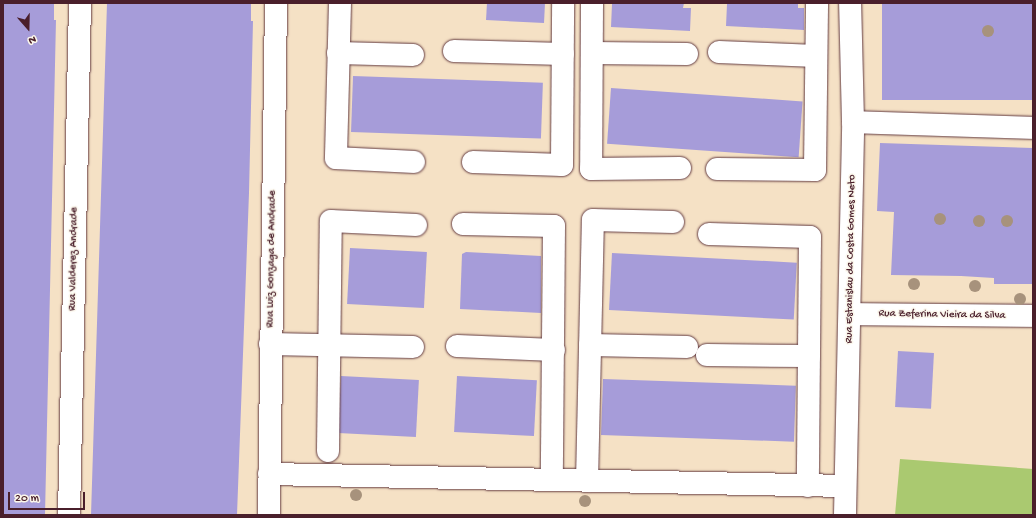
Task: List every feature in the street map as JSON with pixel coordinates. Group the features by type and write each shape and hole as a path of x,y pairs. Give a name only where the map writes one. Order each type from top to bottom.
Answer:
{"street":[{"name":"Rua Valderez Andrade","path":"69,515 80,3"},
{"name":"Rua Luiz Gonzaga de Andrade","path":"269,515 270,344 276,3"},
{"path":"340,3 336,158 414,162"},
{"path":"473,162 562,165 563,3"},
{"path":"592,3 591,169 680,168"},
{"path":"717,169 815,170 816,3"},
{"name":"Rua Estanislau da Costa Gomes Neto","path":"845,515 851,314 853,122 850,3"},
{"path":"454,51 563,54"},
{"path":"719,52 816,56"},
{"path":"338,53 413,55"},
{"path":"592,53 687,54"},
{"path":"853,122 1033,128"},
{"path":"587,481 593,220 673,222"},
{"path":"328,451 331,346 331,221 416,226"},
{"path":"463,224 554,226 552,480"},
{"path":"709,234 810,237 808,486"},
{"name":"Rua Zeferina Vieira da Silva","path":"851,314 1033,316"},
{"path":"270,344 413,347"},
{"path":"590,345 686,347"},
{"path":"458,346 554,350"},
{"path":"707,355 809,356"},
{"path":"270,474 845,486"}],"green space":[{"path":"900,459 1033,469 1033,515 895,515"}],"building":[{"path":"3,3 54,3 54,20 56,20 45,515 3,515"},
{"path":"107,3 251,3 251,21 253,21 249,193 237,515 91,515"},
{"path":"487,3 545,3 544,23 486,20"},
{"path":"684,3 683,8 691,8 690,31 611,27 612,4"},
{"path":"798,3 798,8 804,8 804,30 726,26 727,4"},
{"path":"882,3 1032,3 1032,100 882,100"},
{"path":"353,76 543,83 541,139 351,132"},
{"path":"611,88 803,101 799,157 607,144"},
{"path":"880,143 1033,148 1033,284 994,284 994,278 891,275 894,212 877,211"},
{"path":"350,248 427,252 424,308 347,304"},
{"path":"466,252 541,256 541,313 460,309 462,254"},
{"path":"612,253 797,263 794,320 609,310"},
{"path":"898,351 934,353 931,409 895,407"},
{"path":"341,376 419,380 416,437 338,433"},
{"path":"457,376 537,380 534,436 454,432"},
{"path":"603,379 796,386 794,442 601,435"}]}
